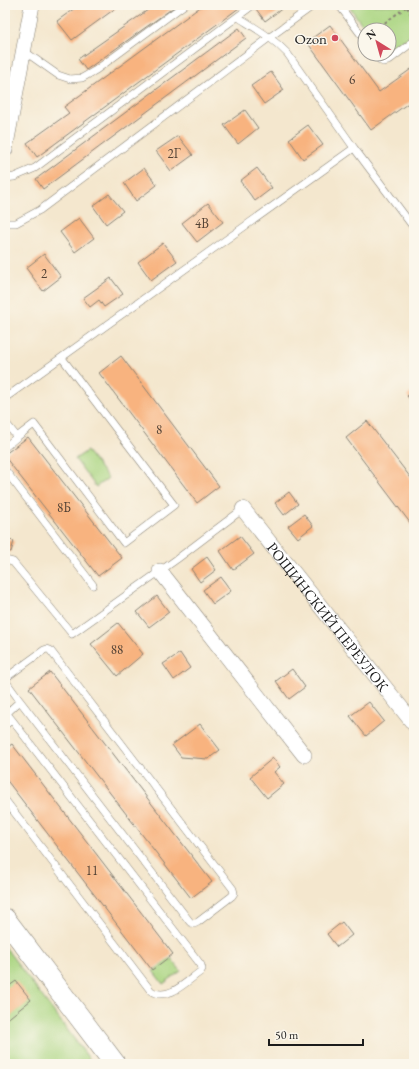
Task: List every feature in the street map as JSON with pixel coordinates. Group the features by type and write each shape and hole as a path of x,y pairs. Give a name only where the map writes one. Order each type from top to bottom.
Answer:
{"main road":[{"path":"5,919 115,1064"}],"street":[{"path":"5,150 32,5"},
{"name":"РОЩИНСКИЙ ПЕРЕУЛОК","path":"243,509 414,724"},
{"path":"160,571 304,755"}],"lane":[{"path":"24,51 58,75 70,79 82,78 96,70 184,5"},
{"path":"5,178 14,177 35,168 253,5"},
{"path":"5,224 16,223 40,210 314,5"},
{"path":"339,5 357,29"},
{"path":"238,16 270,37 297,66 354,148 414,228"},
{"path":"397,54 414,42"},
{"path":"5,398 354,148"},
{"path":"5,447 34,424 124,543 174,505 62,358"},
{"path":"5,422 17,437"},
{"path":"5,470 93,585"},
{"path":"5,560 13,562 72,634 243,509"},
{"path":"44,650 50,650 233,889 234,893 232,896 198,922 194,924 190,922 20,701 6,680 44,650"},
{"path":"5,800 151,990 160,994 173,992 200,972 202,969 201,965 8,715 8,712 20,701"},
{"path":"5,725 12,720"}],"path":[{"path":"385,22 407,6 414,7"},
{"path":"407,6 414,20"}],"green space":[{"path":"348,5 414,5 414,33 397,45 397,22 360,22"},
{"path":"87,451 108,478 96,487 75,459"},
{"path":"5,947 93,1064 5,1064"},
{"path":"171,958 181,971 163,984 153,971"}],"building":[{"path":"79,5 120,5 72,40 57,21"},
{"path":"155,5 177,5 86,70 78,59"},
{"path":"203,5 243,5 37,157 27,143 69,113 64,107"},
{"path":"262,5 287,5 265,21 256,9"},
{"path":"330,25 379,92 414,67 414,99 371,130 307,42"},
{"path":"239,28 246,38 43,189 36,179"},
{"path":"271,72 284,90 264,104 251,86"},
{"path":"245,110 258,128 238,144 224,125"},
{"path":"308,125 323,145 303,159 289,139"},
{"path":"178,136 193,155 171,171 156,151"},
{"path":"144,168 157,185 136,201 124,183"},
{"path":"257,168 272,188 255,201 240,181"},
{"path":"109,194 123,211 106,224 93,206"},
{"path":"208,203 223,222 197,242 182,223"},
{"path":"79,218 94,238 75,252 60,232"},
{"path":"163,243 177,261 151,280 138,262"},
{"path":"44,254 61,277 43,291 26,268"},
{"path":"111,278 123,294 104,307 99,300 90,307 83,298"},
{"path":"121,356 219,486 197,503 99,373"},
{"path":"414,391 414,404 407,396"},
{"path":"367,421 414,482 414,528 346,438"},
{"path":"28,437 122,558 98,576 5,457 5,454"},
{"path":"289,492 298,504 284,515 275,503"},
{"path":"304,514 313,526 298,538 288,526"},
{"path":"240,536 254,554 233,570 220,551"},
{"path":"5,539 14,541 11,552 5,551"},
{"path":"207,557 216,570 200,582 191,569"},
{"path":"221,577 231,591 213,604 203,590"},
{"path":"157,596 169,612 149,627 137,612"},
{"path":"118,623 143,654 117,676 91,644"},
{"path":"180,653 190,668 174,680 163,664"},
{"path":"292,669 305,687 289,699 276,681"},
{"path":"50,672 212,882 191,898 29,688"},
{"path":"369,702 384,721 366,736 350,716"},
{"path":"200,724 220,750 208,759 181,757 172,745"},
{"path":"12,744 173,954 152,970 5,778 5,749"},
{"path":"273,758 280,767 274,772 284,784 267,798 250,777"},
{"path":"342,922 352,935 337,947 327,934"},
{"path":"16,981 31,1000 5,1021 5,989"}],"place":[{"name":"Ozon","path":"335,38"}]}
